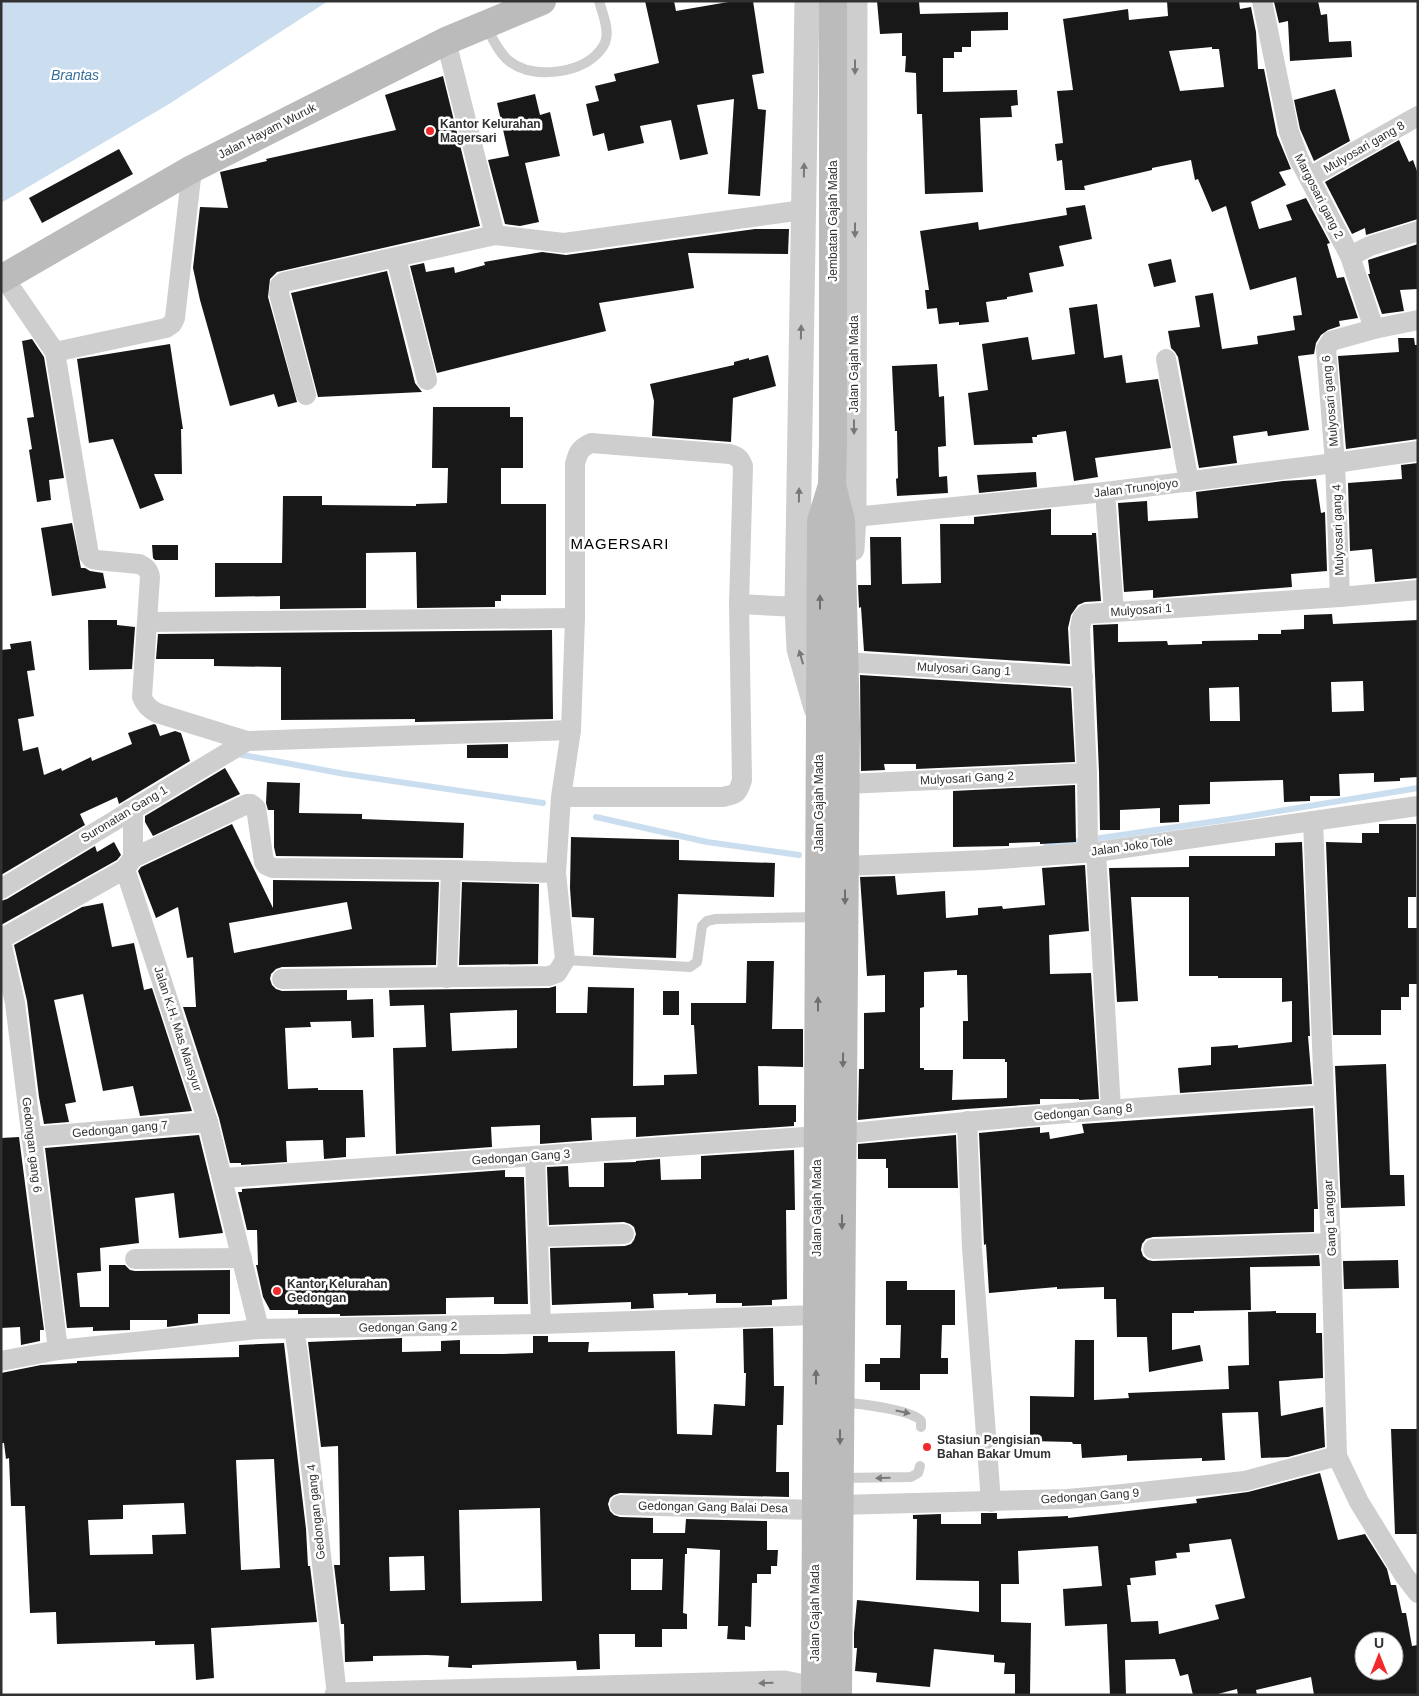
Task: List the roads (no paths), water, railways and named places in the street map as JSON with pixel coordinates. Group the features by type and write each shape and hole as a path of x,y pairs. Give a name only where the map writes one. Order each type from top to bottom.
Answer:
{"main road":[{"name":"Jalan Hayam Wuruk","path":"2,279 192,169 446,41 486,26 542,1"},
{"name":"Jembatan Gajah Mada","path":"832,1 832,486"},
{"name":"Jalan Gajah Mada","path":"820,1508 840,1478 840,1401 830,1135 819,917 821,521 832,486"},
{"name":"Jalan Gajah Mada","path":"830,1693 820,1508 817,1315 830,1135 845,866 846,784 841,521 832,486"}],"street":[{"name":"Jalan Gajah Mada","path":"807,1 797,607 799,649 820,720"},
{"name":"Jalan Gajah Mada","path":"846,726 845,662 854,517 854,1"},
{"name":"Margosari gang 2","path":"1262,1 1289,132 1299,159 1350,256 1374,329"},
{"path":"807,42 818,16 842,15 855,39"},
{"path":"446,41 495,235"},
{"name":"Mulyosari gang 8","path":"1310,177 1418,116"},
{"path":"55,352 166,328 172,324 192,169"},
{"path":"306,395 279,294 280,285 284,282 495,235 564,243 803,210"},
{"path":"1350,256 1370,246 1418,231"},
{"path":"396,258 428,380"},
{"path":"2,279 55,352 89,555 92,559 97,560 139,564 149,571 148,622 142,697 150,710 157,714 247,741 571,730"},
{"name":"Mulyosari gang 6","path":"1335,463 1326,349 1331,341 1374,329 1418,320"},
{"path":"1166,359 1188,482"},
{"path":"282,979 549,976 556,973 565,960 556,874 560,797 571,730 575,618 575,464 577,453 581,448 591,443 730,454 741,459 743,466 739,604 742,780 739,791 733,795 723,797 560,797"},
{"name":"Jalan Trunojoyo","path":"854,517 1105,492 1418,451"},
{"name":"Mulyosari gang 4","path":"1335,463 1340,597"},
{"path":"1105,492 1114,612"},
{"name":"Mulyosari 1","path":"1111,1109 1090,846 1080,628 1082,618 1086,614 1092,613 1418,590"},
{"path":"739,604 797,607"},
{"path":"148,622 575,618"},
{"name":"Mulyosari Gang 1","path":"845,662 1083,676"},
{"name":"Suronatan Gang 1","path":"1,889 247,741"},
{"name":"Mulyosari Gang 2","path":"846,784 1087,773"},
{"path":"1,940 129,863 247,804 251,804 256,808 264,862 269,867 556,874"},
{"name":"Jalan Joko Tole","path":"845,866 985,860 1090,846 1313,821 1418,806"},
{"name":"Jalan K.H. Mas Mansyur","path":"129,811 133,817 129,863 208,1122 259,1329"},
{"name":"Gang Langgar","path":"1313,821 1331,1243 1337,1456 1359,1502 1404,1575 1418,1593"},
{"path":"447,978 450,870"},
{"name":"Gedongan gang 6","path":"1,940 15,1002 58,1350"},
{"name":"Gedongan Gang 8","path":"830,1135 1111,1109 1324,1095"},
{"path":"967,1121 972,1248 991,1502"},
{"name":"Gedongan gang 7","path":"31,1137 208,1122"},
{"name":"Gedongan Gang 3","path":"223,1178 830,1135"},
{"path":"535,1156 541,1324"},
{"path":"538,1237 624,1234"},
{"path":"1153,1249 1331,1243"},
{"path":"135,1259 242,1258"},
{"name":"Gedongan Gang 2","path":"1,1361 58,1350 259,1329 541,1324 817,1315"},
{"name":"Gedongan gang 4","path":"294,1329 302,1384 337,1695"},
{"name":"Gedongan Gang 9","path":"820,1508 1067,1499 1225,1484 1244,1481 1337,1456"},
{"name":"Gedongan Gang Balai Desa","path":"620,1505 820,1508"},
{"path":"337,1695 784,1683 830,1693"}],"lane":[{"path":"486,26 498,47 509,61 523,69 554,72 577,68 591,60 607,39 599,1"},
{"path":"565,960 690,967 697,962 702,926 707,921 716,919 819,917"},
{"path":"840,1401 908,1413 921,1420 921,1428"},
{"path":"840,1478 911,1477 918,1473 920,1466"}],"water":[{"name":"Brantas","path":"1,1 328,1 169,104 1,203"}],"waterway":[{"path":"237,754 345,774 543,803"},
{"path":"1046,846 1231,819 1418,788"},
{"path":"596,817 707,842 799,855"}],"place":[{"name":"Kantor Kelurahan Magersari","path":"430,131"},
{"name":"Kantor Kelurahan Gedongan","path":"277,1291"},
{"name":"Stasiun Pengisian Bahan Bakar Umum","path":"927,1447"}],"district":[{"name":"MAGERSARI","path":"620,543"}]}
